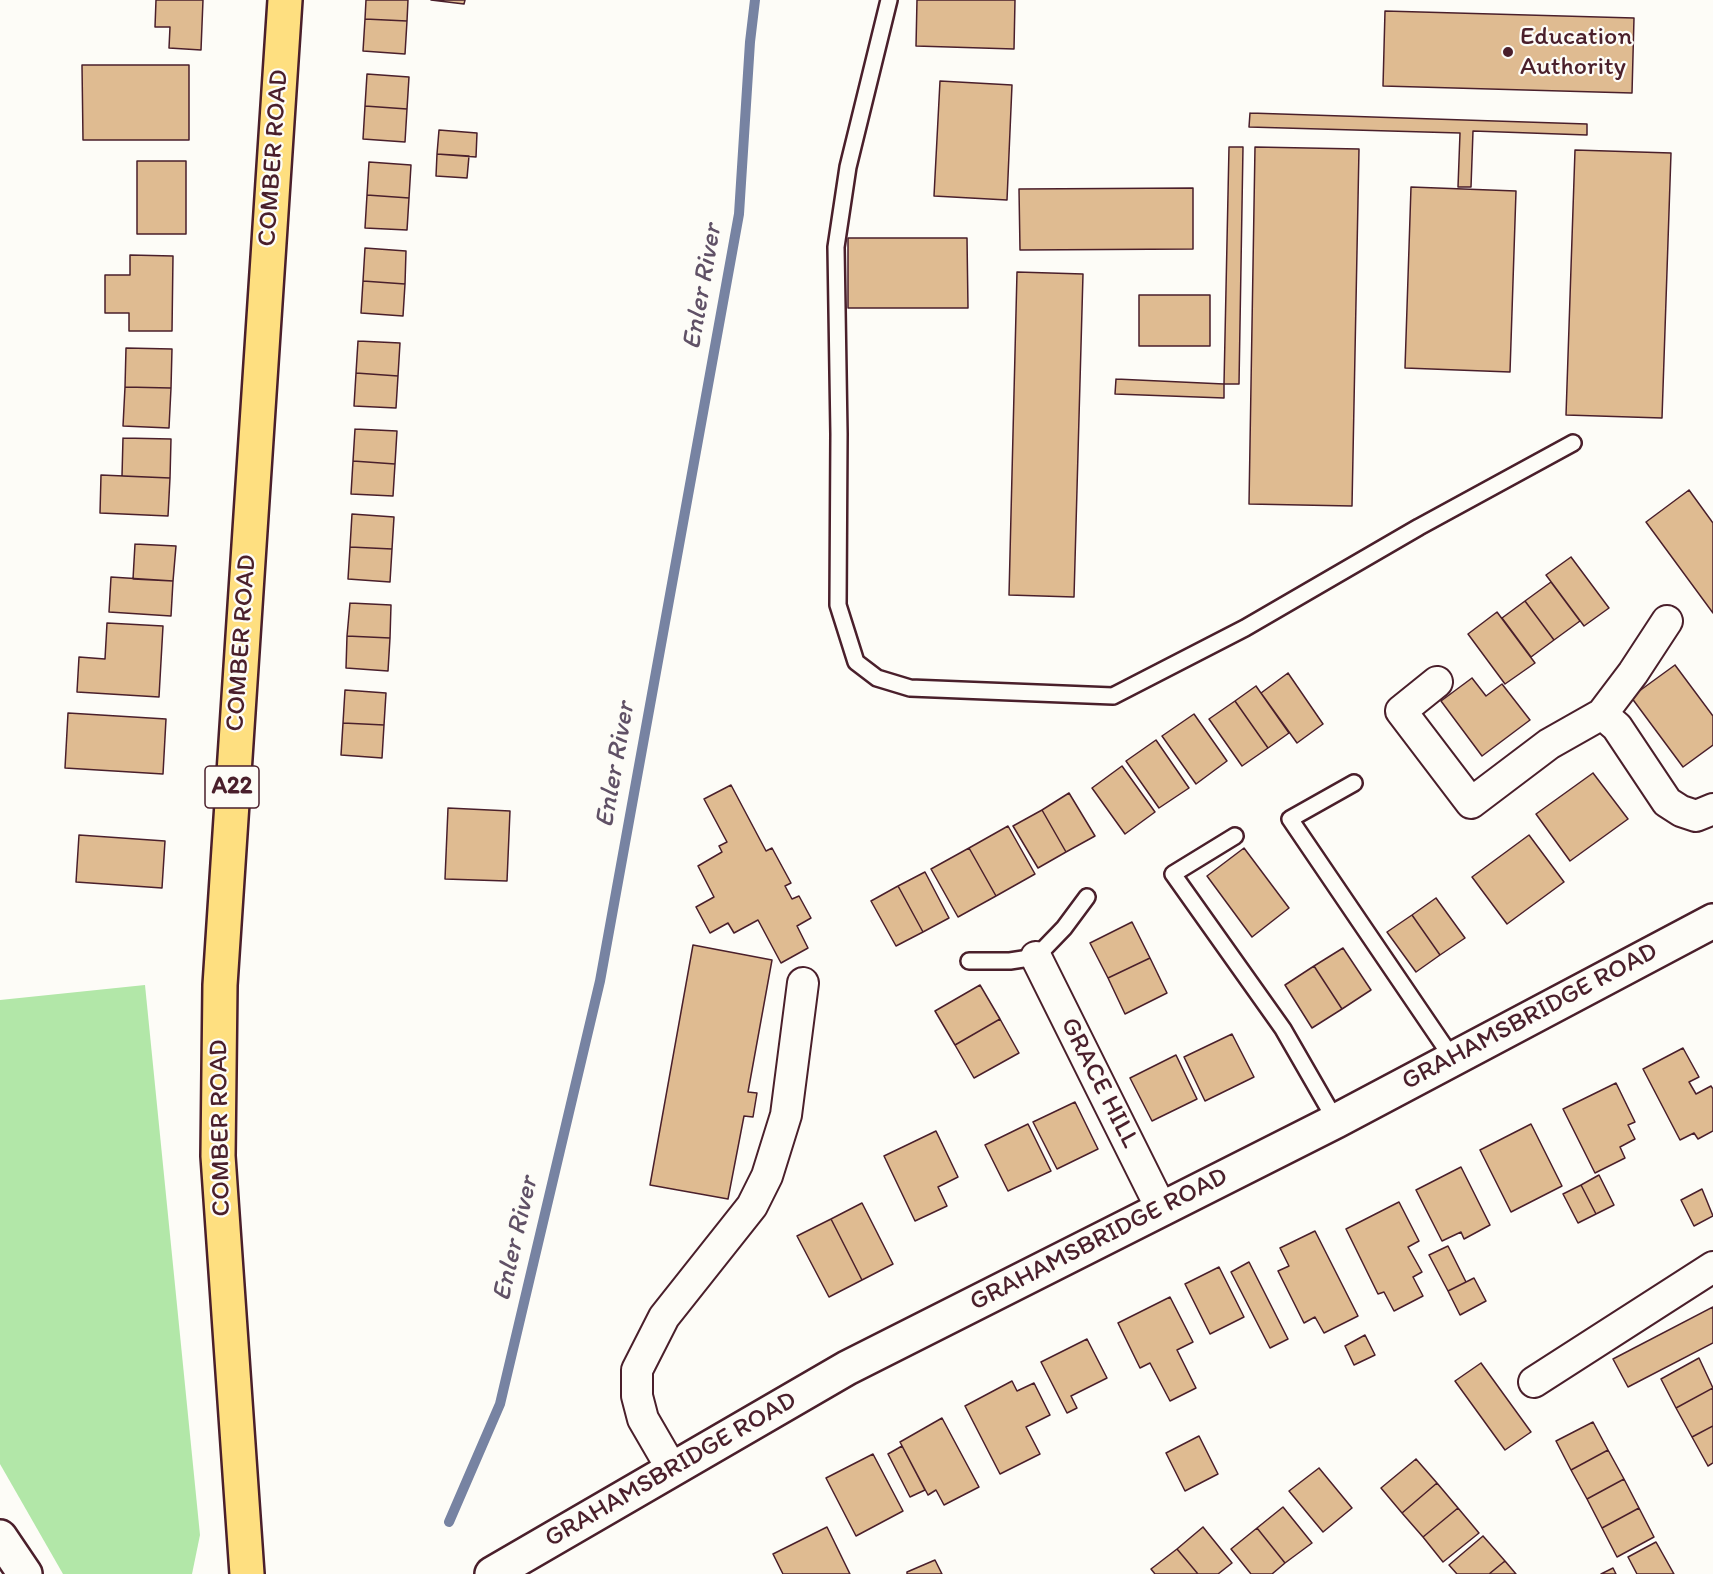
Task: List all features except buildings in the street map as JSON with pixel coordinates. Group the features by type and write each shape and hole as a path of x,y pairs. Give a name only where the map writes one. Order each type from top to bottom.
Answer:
{"highway":[{"name":"COMBER ROAD","path":"247,1574 218,1156 220,985 285,0"}],"street":[{"path":"1437,682 1401,711 1471,803 1549,744 1602,714 1633,673 1667,621"},
{"path":"1602,714 1617,727 1667,802 1681,812 1696,816 1713,809"},
{"name":"GRAHAMSBRIDGE ROAD","path":"492,1574 878,1352 1336,1121 1713,921"},
{"name":"GRACE HILL","path":"1036,957 1162,1210"},
{"path":"672,1470 643,1419 637,1396 637,1371 663,1317 752,1206 767,1176 786,1115 803,983"},
{"path":"1534,1382 1713,1267"},
{"path":"0,1537 25,1574"}],"lane":[{"path":"889,0 848,167 836,248 839,434 838,605 856,662 877,678 910,688 1113,696 1245,628 1419,527 1573,443"},
{"path":"1354,783 1290,819 1453,1059"},
{"path":"1235,836 1173,874 1283,1029 1336,1121"},
{"path":"969,961 1010,961 1036,957 1064,928 1087,897"}],"green space":[{"path":"145,985 200,1535 192,1574 63,1574 0,1464 0,1000"}],"waterway":[{"name":"Enler River","path":"449,1522 500,1404 600,981 739,214 750,42 755,0"}],"place":[{"name":"Education Authority","path":"1508,52"}]}
